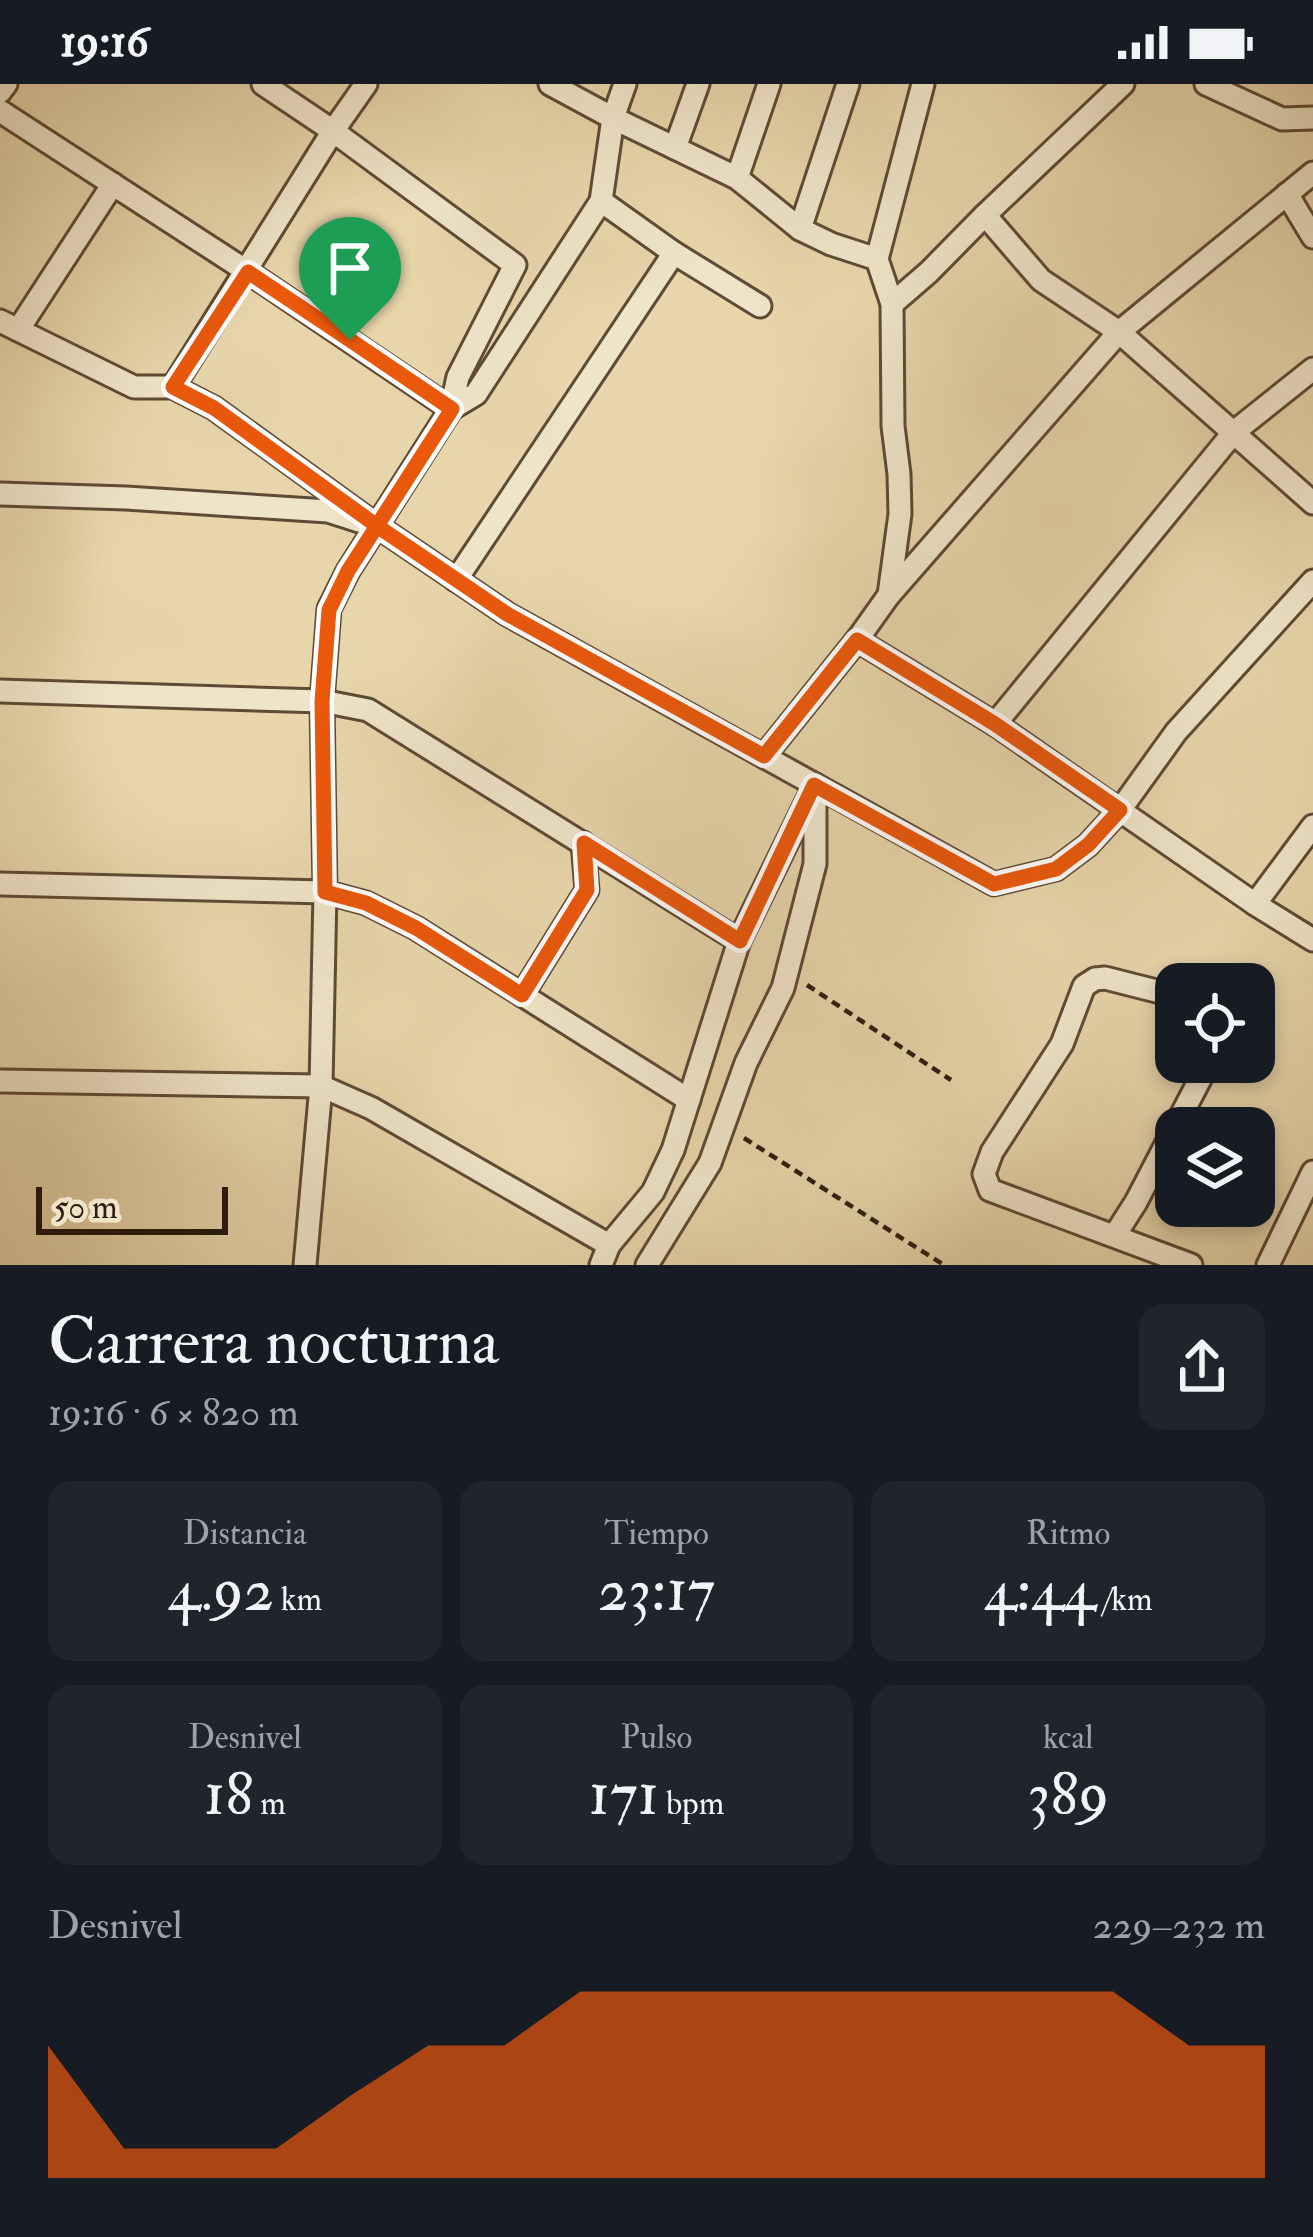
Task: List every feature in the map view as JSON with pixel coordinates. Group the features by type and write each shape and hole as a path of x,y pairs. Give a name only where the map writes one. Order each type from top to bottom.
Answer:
{"street":[{"path":"0,92 5,84"},
{"path":"263,84 515,265 458,377 452,409 348,571 329,610 322,701 321,1086 308,1264"},
{"path":"173,387 366,84"},
{"path":"550,84 737,178 800,229 877,259"},
{"path":"452,409 476,394 601,201 613,118 625,84"},
{"path":"675,148 698,84"},
{"path":"737,178 769,84"},
{"path":"800,229 848,84"},
{"path":"889,595 900,514 892,407 892,304 877,259 923,84"},
{"path":"892,304 1124,84"},
{"path":"1205,84 1257,96 1282,118 1313,118"},
{"path":"0,111 452,409"},
{"path":"764,756 889,595 1119,332 1313,172"},
{"path":"113,184 9,325 134,387 173,387 214,408 507,614 994,884 1056,869 1088,845 1120,810 1176,732 1313,581"},
{"path":"1287,194 1313,237"},
{"path":"601,201 760,306"},
{"path":"985,215 1041,280 1119,332 1313,503"},
{"path":"456,580 674,253"},
{"path":"995,724 1234,432 1313,369"},
{"path":"0,494 328,512 377,526"},
{"path":"857,640 995,724 1313,940"},
{"path":"0,691 322,701 368,710 740,941"},
{"path":"0,1081 321,1086 371,1108 605,1255 653,1192 673,1150 740,941 814,785"},
{"path":"647,1265 710,1163 746,1064 783,988 815,864 814,785"},
{"path":"1255,904 1313,826"},
{"path":"522,995 587,890 584,843"},
{"path":"0,884 325,892 366,903 416,928 689,1100"},
{"path":"1155,991 1106,978 1084,986 1062,1044 992,1152 984,1174 990,1190 1191,1265"},
{"path":"1115,1235 1198,1083"},
{"path":"1268,1265 1313,1172"}],"path":[{"path":"787,972 951,1080"},
{"path":"724,1125 944,1265"}],"route":[{"path":"350,340 248,272 173,387 214,408 377,526 507,614 764,756 857,640 995,724 1120,810 1088,845 1056,869 994,884 814,785 740,941 584,843 587,890 522,995 416,928 366,903 325,892 322,701 329,610 348,571 377,526 452,409 350,340"}]}
